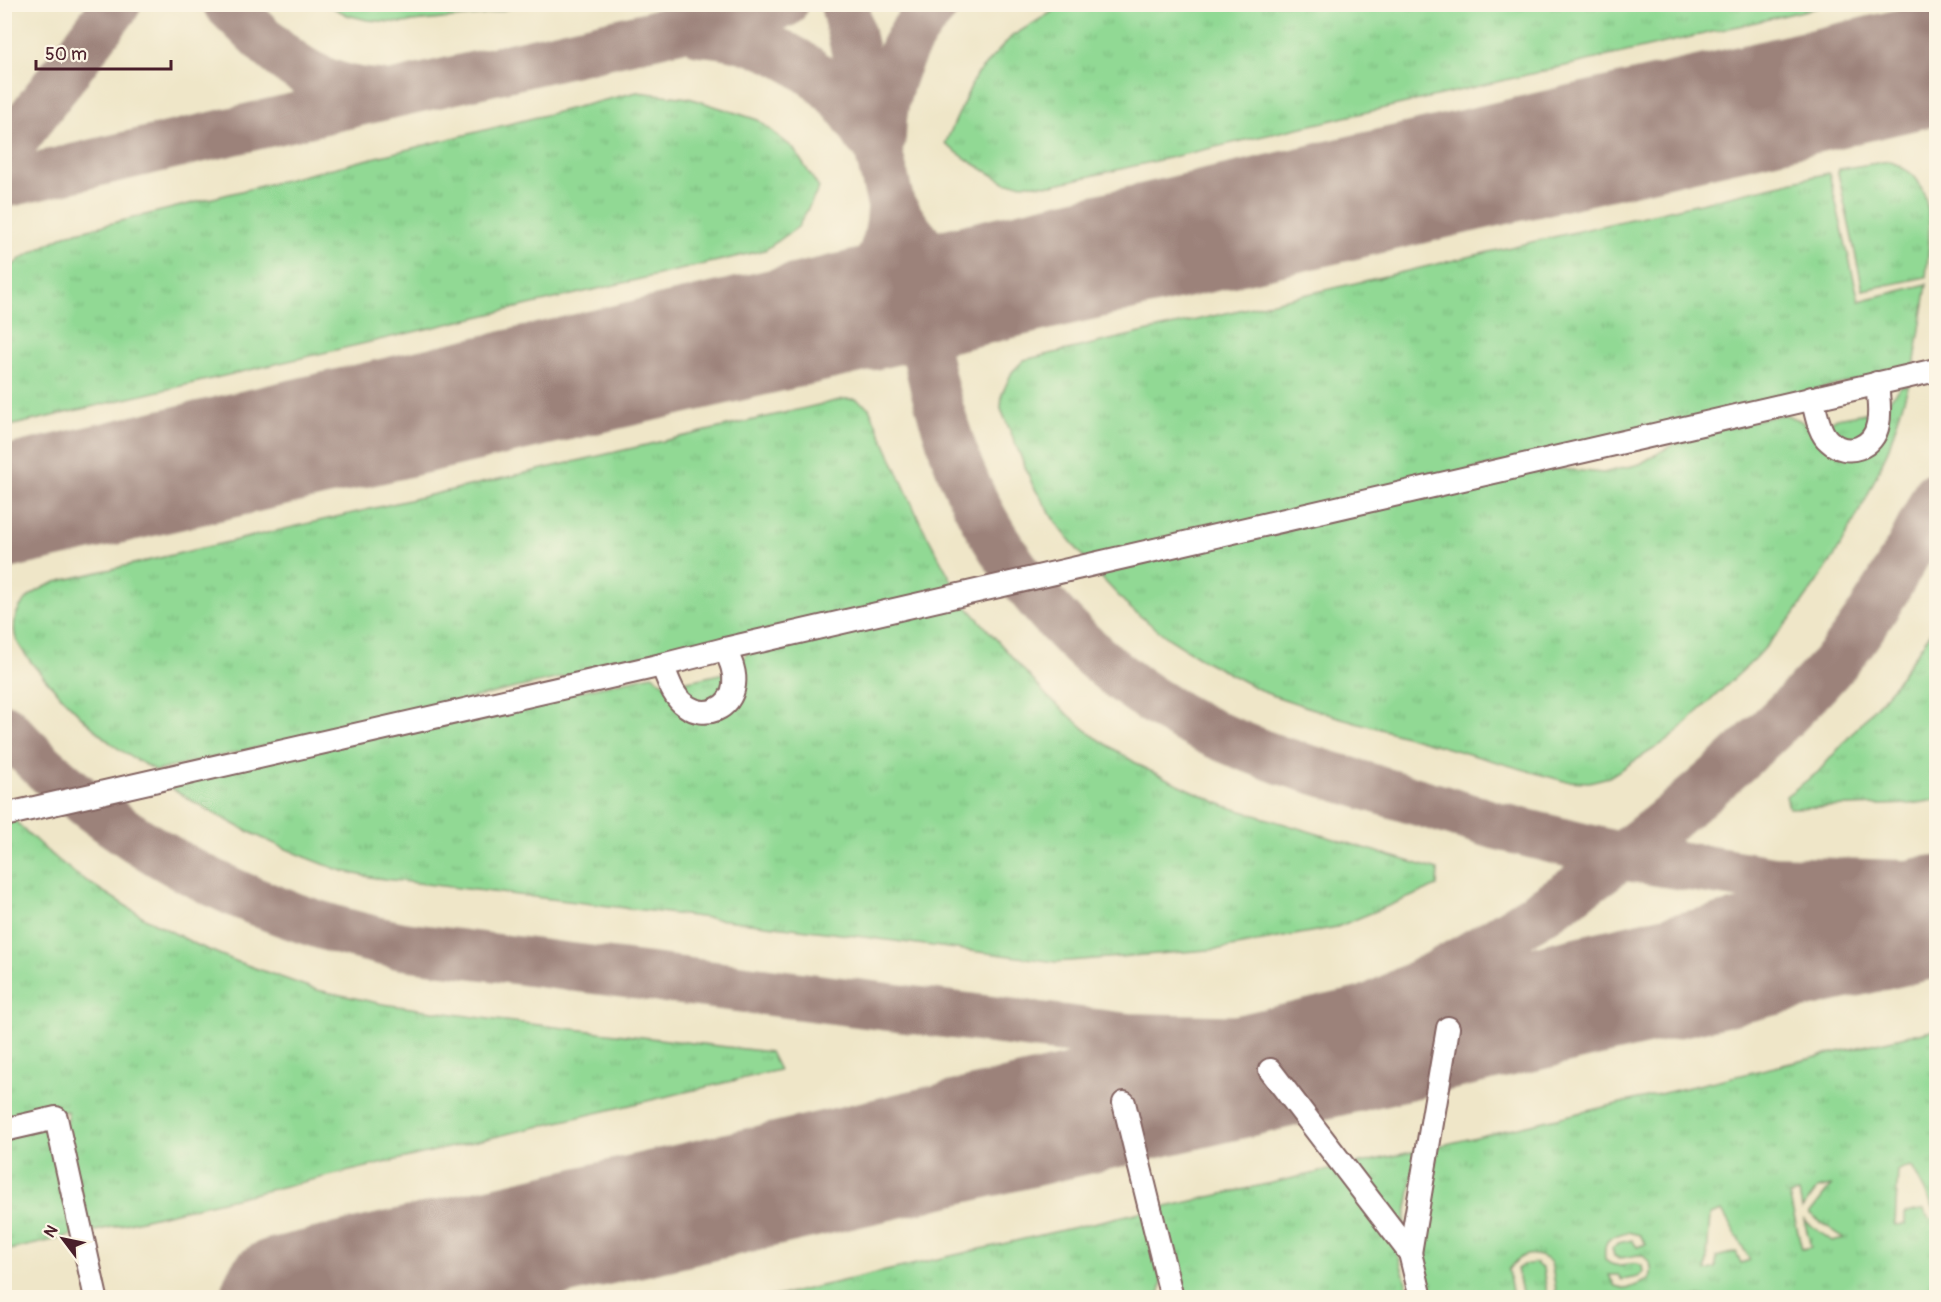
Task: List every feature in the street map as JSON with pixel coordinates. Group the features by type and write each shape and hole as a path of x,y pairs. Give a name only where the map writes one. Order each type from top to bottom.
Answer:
{"lane":[{"path":"4,815 1936,370"},
{"path":"1812,398 1823,434 1828,441 1848,450 1860,448 1869,443 1879,424 1878,383"},
{"path":"662,665 674,693 684,705 697,711 710,713 722,707 735,684 734,672 725,649"},
{"path":"1421,1298 1410,1253 1449,1029"},
{"path":"1270,1070 1410,1253"},
{"path":"1124,1103 1172,1298"},
{"path":"4,1130 56,1119 96,1298"}],"green space":[{"path":"1065,4 1820,5 1816,8 1052,185 1006,183 945,144 976,75 1012,36"},
{"path":"328,5 522,5 483,15 402,23 367,20 347,15"},
{"path":"637,92 689,98 758,120 793,148 819,188 798,227 765,250 5,427 5,273 20,259 65,235"},
{"path":"1890,161 1914,176 1925,198 1929,225 1926,277 1863,290 1838,173 1839,169"},
{"path":"1829,173 1859,301 1927,284 1914,367 1085,559 1060,528 1033,486 1001,409 1002,394 1012,372 1024,360"},
{"path":"1909,384 1889,447 1866,499 1833,559 1793,616 1756,658 1668,740 1609,777 1589,782 1564,781 1331,715 1266,693 1203,660 1168,638 1130,608 1096,572 1541,467 1603,473 1640,464 1689,435 1784,414 1799,420 1852,456 1890,399 1900,387"},
{"path":"844,399 856,399 869,408 921,524 955,587 156,771 117,748 89,724 42,675 19,645 15,635 14,624 20,607 39,590 56,582"},
{"path":"1871,412 1869,431 1845,442 1828,424 1837,418"},
{"path":"963,602 1047,696 1092,735 1142,767 1225,806 1438,870 1437,886 1337,927 1220,949 1056,962 359,875 336,869 267,840 204,808 165,784 652,675 714,719 747,652"},
{"path":"1936,625 1936,800 1910,804 1789,808 1786,796 1818,772 1892,688"},
{"path":"725,673 724,697 694,704 679,683"},
{"path":"14,820 77,875 145,918 197,945 317,990 383,1004 496,1020 770,1052 779,1070 86,1233 63,1128 68,1119 67,1111 5,1125 4,822"},
{"path":"1936,1029 1936,1212 1912,1167 1898,1170 1895,1225 1905,1224 1905,1213 1924,1209 1929,1219 1936,1218 1936,1297 1555,1297 1551,1262 1539,1256 1528,1255 1518,1259 1508,1270 1513,1297 1432,1297 1420,1247 1438,1146","holes":["1831,1186 1809,1214 1844,1238 1832,1241 1804,1220 1811,1247 1802,1249 1789,1195 1799,1193 1802,1209 1817,1189","1722,1211 1750,1260 1741,1263 1736,1252 1716,1257 1716,1268 1706,1271 1710,1215","1627,1232 1640,1235 1646,1244 1637,1247 1632,1240 1618,1243 1612,1248 1614,1256 1620,1258 1642,1255 1648,1260 1651,1269 1649,1280 1627,1289 1615,1286 1609,1275 1618,1275 1622,1280 1638,1277 1643,1272 1642,1266 1637,1264 1614,1265 1605,1259 1606,1243 1612,1237"]},
{"path":"48,1125 75,1235 5,1251 4,1136"},
{"path":"1417,1151 1404,1226 1356,1164"},
{"path":"1333,1169 1394,1240 1410,1297 1178,1297 1157,1209"},
{"path":"1145,1211 1162,1284 1158,1298 769,1298"},
{"path":"1535,1263 1543,1269 1547,1292 1544,1297 1523,1297 1517,1269 1523,1265"}],"taxiway":[{"path":"4,154 117,4"},
{"path":"227,4 277,52 294,65 332,84 379,93"},
{"path":"4,184 784,4"},
{"path":"844,4 935,392 962,474 981,515 1032,590 1062,625 1130,685 1168,710 1234,743 1280,760 1498,826 1620,856 1773,880 1936,885"},
{"path":"882,138 886,102 896,66 913,33 936,4"},
{"path":"1857,81 1895,61 1906,52 1923,31 1936,5"},
{"path":"699,32 750,41 796,62 836,93 853,113 867,135"},
{"path":"797,325 836,310 848,302 869,280 887,239 891,209"},
{"path":"897,214 921,246 933,257 948,265 980,274 1019,275"},
{"path":"1337,1023 1442,971 1494,942 1544,910 1640,842 1730,767 1802,698 1842,654 1894,577 1936,495"},
{"path":"4,505 27,503"},
{"path":"4,727 46,769 90,806 137,840 186,869 237,894 291,915 403,946 1128,1037 1259,1040 1302,1038 1400,1029 1543,1007"},
{"path":"1066,1117 1191,1078 1267,1051"}],"runway":[{"path":"4,508 1936,63"},
{"path":"282,1298 1936,916"}]}
